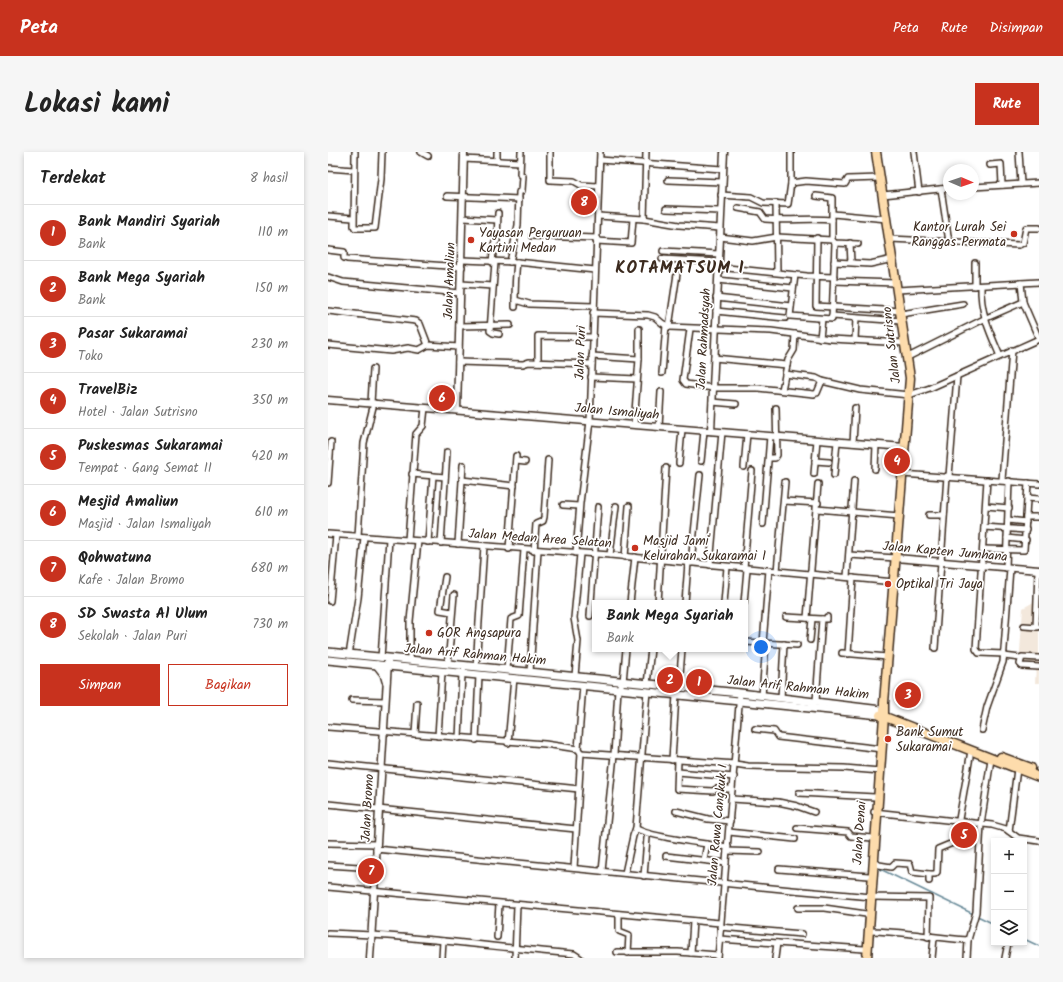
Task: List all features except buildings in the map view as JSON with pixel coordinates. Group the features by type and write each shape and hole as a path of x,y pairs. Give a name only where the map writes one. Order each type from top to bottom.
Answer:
{"main road":[{"name":"Jalan Sutrisno","path":"876,152 908,357 909,395 883,711"},
{"name":"Jalan Arif Rahman Hakim","path":"328,652 442,672 618,689 679,687 740,697 883,711 971,751 1039,777"},
{"name":"Jalan Arif Rahman Hakim","path":"328,663 377,665 385,661 410,660 623,682 676,695 740,697 762,696 816,701 883,711 1039,772"},
{"path":"377,665 384,674 386,681"},
{"name":"Jalan Denai","path":"863,954 866,914 870,896 869,876 872,861 872,838 876,812 875,797 883,711"},
{"name":"Jalan Denai","path":"867,958 878,771"}],"street":[{"path":"355,152 353,218 355,228 374,228 376,225 381,179 382,152"},
{"path":"421,152 428,156"},
{"name":"Jalan Amaliun","path":"457,410 464,152"},
{"path":"497,152 497,161"},
{"path":"510,262 518,225 519,192 522,191 523,182 523,176 520,174 521,152"},
{"path":"550,152 550,180 574,181 581,185 598,186"},
{"name":"Jalan Puri","path":"574,676 578,641 574,618 579,506 590,421 600,152"},
{"path":"644,219 646,152"},
{"name":"Jalan Rahmadsyah","path":"711,431 720,211 724,152"},
{"path":"721,195 751,197 757,202 789,204 791,152"},
{"path":"916,152 919,192"},
{"path":"1019,152 1021,184"},
{"path":"464,159 520,162"},
{"path":"600,160 722,169"},
{"path":"990,165 1001,164 1002,186"},
{"path":"328,168 354,170"},
{"path":"791,183 806,181 845,184 848,179 880,178"},
{"path":"668,180 722,182"},
{"path":"979,187 1039,183"},
{"path":"883,195 941,189 949,242"},
{"path":"447,196 519,199"},
{"path":"795,274 791,317 832,319 834,262 832,197 816,196"},
{"path":"776,203 777,272"},
{"path":"738,208 760,212 764,219 802,221 813,218 832,220"},
{"path":"666,209 720,211"},
{"path":"498,213 497,241 494,244 491,325 492,333 499,334"},
{"path":"833,214 887,219"},
{"path":"328,216 353,218"},
{"path":"598,216 644,219 720,228"},
{"path":"463,218 497,220"},
{"path":"532,236 597,239 631,243 633,218"},
{"path":"890,239 1019,245 1023,242 1026,228 1039,228"},
{"path":"720,237 753,241 777,237 817,238 858,244"},
{"path":"817,238 816,305 901,315"},
{"path":"850,243 851,262"},
{"path":"328,250 344,252 344,258 347,260 417,263 462,267"},
{"path":"663,251 719,254"},
{"path":"662,259 718,264 897,287 978,286 1039,282"},
{"path":"834,262 870,264 893,259"},
{"path":"462,260 517,262 595,270"},
{"path":"515,307 516,288 514,282 517,262"},
{"path":"975,262 984,319 1000,356"},
{"path":"662,373 667,326 677,274"},
{"path":"328,277 344,282 460,293"},
{"path":"718,280 793,288"},
{"path":"785,374 816,378 822,381 860,390 909,395 1039,339 1023,302 1021,283"},
{"path":"461,284 493,286"},
{"path":"716,298 791,306"},
{"path":"515,300 524,301 529,304 594,306"},
{"path":"908,357 984,319 1023,302"},
{"path":"832,316 856,318 901,315 963,304"},
{"path":"328,311 416,321 420,324 428,345"},
{"path":"716,311 785,318"},
{"path":"593,313 655,316 667,326 690,329 771,331 820,338 905,343"},
{"path":"855,340 856,318"},
{"path":"820,338 822,319"},
{"path":"460,326 510,325"},
{"path":"634,425 639,359 639,329"},
{"path":"690,329 683,382 686,384 712,388 743,387 815,394 822,381"},
{"path":"782,390 787,366 794,350 795,334"},
{"path":"538,362 538,336 592,338"},
{"path":"328,345 392,351 408,348 419,350 428,345 459,347"},
{"path":"1002,480 1012,350"},
{"path":"592,356 639,359"},
{"path":"714,358 787,366"},
{"path":"458,362 592,364"},
{"path":"358,536 364,443 372,403 373,370"},
{"path":"935,648 944,515 956,376"},
{"path":"591,377 637,379"},
{"path":"659,427 661,392"},
{"name":"Jalan Ismaliyah","path":"328,400 904,447"},
{"path":"712,402 736,404"},
{"path":"408,540 416,434 423,426 425,408"},
{"path":"768,458 776,458 778,437 776,408"},
{"path":"853,443 854,408"},
{"path":"679,463 682,429"},
{"path":"701,461 704,431"},
{"path":"710,565 722,432"},
{"path":"744,468 747,434"},
{"path":"763,524 770,436"},
{"path":"814,474 817,440"},
{"path":"328,483 332,442"},
{"path":"834,475 837,442"},
{"path":"875,469 876,445"},
{"path":"441,543 447,452"},
{"path":"509,549 516,459 525,462"},
{"path":"530,672 536,524 543,521 544,517 548,460"},
{"path":"815,461 829,462"},
{"path":"458,544 463,465"},
{"path":"658,600 666,468"},
{"path":"744,600 752,471"},
{"path":"412,474 445,477"},
{"path":"902,474 948,476 1039,484"},
{"path":"685,600 700,475"},
{"path":"428,542 433,476"},
{"path":"462,480 514,486"},
{"path":"987,480 976,649 979,653 1020,658 1039,658"},
{"path":"854,481 845,654 887,657"},
{"path":"982,730 987,707 1001,672 1004,655 1008,568 1006,550 1009,481"},
{"path":"777,571 785,482"},
{"path":"983,549 1023,550 1026,540 1028,483"},
{"path":"810,640 809,619 811,573 818,503 818,484"},
{"path":"1027,498 1039,500"},
{"path":"784,501 818,503"},
{"path":"564,505 579,506"},
{"path":"610,555 616,506"},
{"path":"625,557 630,506"},
{"path":"986,506 1009,508"},
{"path":"590,616 598,507"},
{"path":"817,510 899,516"},
{"path":"929,515 944,515"},
{"path":"1008,520 1039,517"},
{"path":"984,527 1026,530"},
{"name":"Jalan Medan Area Selatan","path":"328,534 509,549 635,557 894,582"},
{"path":"330,601 336,535"},
{"path":"349,655 364,537"},
{"path":"1007,538 1026,540"},
{"path":"385,661 389,539"},
{"path":"410,660 410,621 418,541"},
{"path":"476,667 484,546"},
{"path":"507,669 511,619 519,616 524,550"},
{"name":"Jalan Kapten Jumhana","path":"849,555 1039,570"},
{"path":"630,600 635,557"},
{"path":"724,600 727,567"},
{"path":"762,696 769,570"},
{"path":"1024,626 1037,627 1039,570"},
{"path":"445,576 440,610 452,612"},
{"path":"448,664 454,595"},
{"path":"786,617 809,619 824,618 816,701"},
{"path":"748,642 797,645"},
{"path":"781,698 784,644"},
{"path":"602,871 614,755 618,689 623,682 626,652"},
{"path":"625,873 636,828 651,652"},
{"path":"679,687 682,652"},
{"path":"1020,658 1020,664 1022,666 1039,667"},
{"name":"Jalan Bromo","path":"370,958 385,701 385,661"},
{"path":"438,736 442,672"},
{"path":"459,738 462,674"},
{"path":"476,740 479,675"},
{"path":"508,743 514,678"},
{"path":"574,868 583,685"},
{"path":"672,760 676,695"},
{"name":"Jalan Rawa Cangkuk I","path":"718,957 740,697"},
{"path":"352,700 385,701"},
{"path":"415,734 417,703"},
{"path":"328,727 508,743 545,744 580,751 672,760 748,766 830,767 878,771"},
{"path":"755,730 774,731 778,738 880,748"},
{"path":"872,861 878,865 891,866 895,863 910,864 912,872 935,874 938,849 955,842 957,822 971,751"},
{"path":"967,958 968,940 976,915 980,824 991,759"},
{"path":"678,760 677,789 713,792 716,789 732,789"},
{"path":"328,763 579,789"},
{"path":"1009,831 1017,769"},
{"path":"678,772 734,777"},
{"path":"799,793 875,797"},
{"path":"732,799 778,802 800,806 814,812"},
{"path":"328,804 576,828"},
{"path":"676,810 708,819 730,821"},
{"path":"876,812 992,825 1009,831 1018,838"},
{"path":"636,828 642,832 727,849 760,852"},
{"path":"797,828 848,832 851,836 872,838"},
{"path":"729,832 795,839"},
{"path":"644,876 647,838"},
{"path":"1027,840 1039,841"},
{"path":"328,843 724,884 870,896 930,899 932,958"},
{"path":"704,860 707,844"},
{"path":"666,856 726,863"},
{"path":"328,865 375,868"},
{"path":"779,869 869,876"},
{"path":"929,881 930,874"},
{"path":"328,888 694,921 802,934"},
{"path":"498,937 499,904"},
{"path":"515,958 517,905"},
{"path":"798,908 824,908 866,914"},
{"path":"619,914 619,931 629,935 628,952"},
{"path":"690,953 694,921"},
{"path":"869,930 909,932 931,937 968,940"},
{"path":"328,933 371,934 444,941 574,954 580,958"},
{"path":"719,939 777,943 863,954"},
{"path":"442,958 444,941"},
{"path":"776,958 777,943"},
{"path":"1005,958 1007,946"},
{"path":"617,952 628,952 635,955 690,953 718,957"}],"shaded area":[{"path":"1039,599 1039,683 1035,683 1036,666 1019,665 1023,608"}],"waterway":[{"path":"878,868 991,923"},
{"path":"1027,940 1039,946"}],"place":[{"name":"SD Swasta Al Ulum","path":"584,202"},
{"name":"Kantor Lurah Sei Ranggas Permata","path":"1014,234"},
{"name":"Yayasan Perguruan Kartini Medan","path":"471,240"},
{"name":"Mesjid Amaliun","path":"442,398"},
{"name":"TravelBiz","path":"897,461"},
{"name":"Masjid Jami' Kelurahan Sukaramai I","path":"635,548"},
{"name":"Optikal Tri Jaya","path":"888,584"},
{"name":"GOR Angsapura","path":"429,633"},
{"name":"Bank Mega Syariah","path":"670,680"},
{"name":"Bank Mandiri Syariah","path":"699,682"},
{"name":"Pasar Sukaramai","path":"908,695"},
{"name":"Bank Sumut Sukaramai","path":"888,739"},
{"name":"Puskesmas Sukaramai","path":"964,835"},
{"name":"Qohwatuna","path":"371,871"}],"district":[{"name":"KOTAMATSUM I","path":"680,268"}]}
